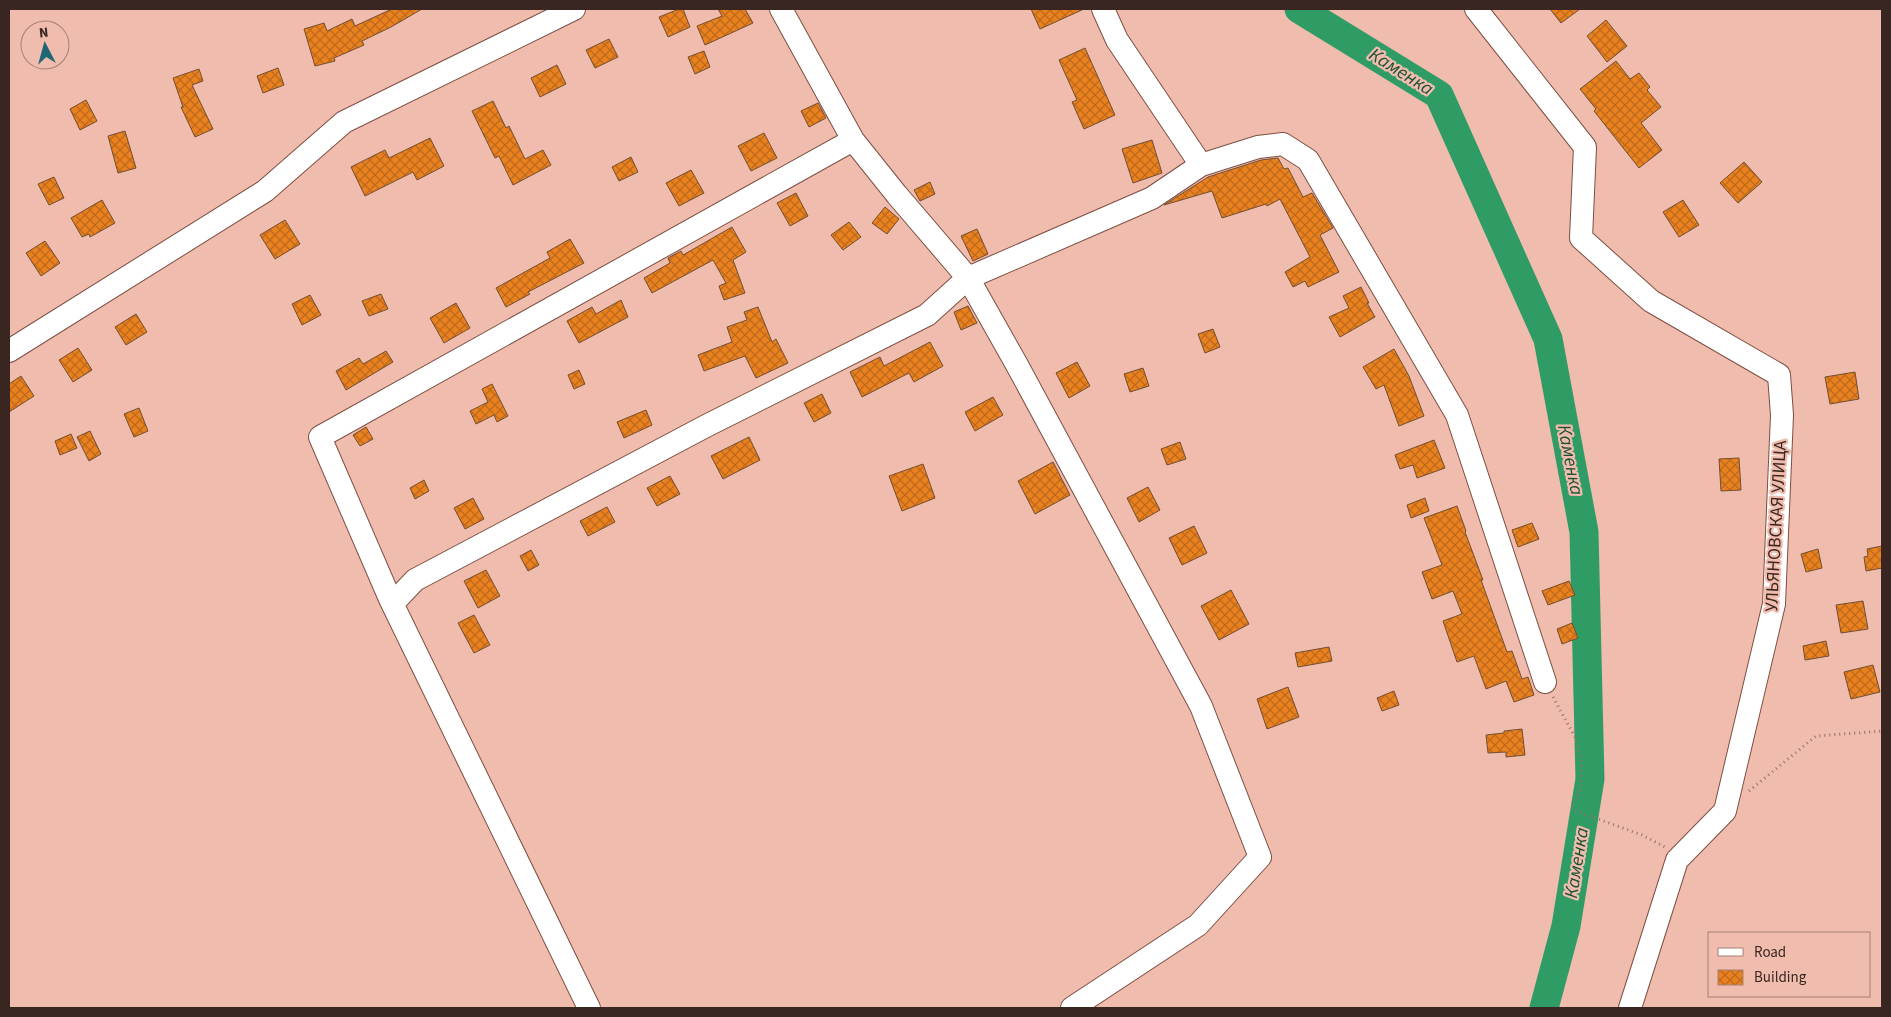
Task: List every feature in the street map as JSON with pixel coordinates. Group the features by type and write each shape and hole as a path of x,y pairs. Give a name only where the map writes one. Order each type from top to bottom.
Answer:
{"street":[{"path":"9,351 265,191 344,122 574,9"},
{"path":"781,9 853,140 968,278 1201,706 1260,857 1198,925 1072,1008"},
{"path":"1103,9 1117,40 1201,165"},
{"name":"УЛЬЯНОВСКАЯ УЛИЦА","path":"1476,9 1585,147 1581,238 1651,301 1779,375 1782,415 1774,604 1725,811 1677,860"},
{"path":"589,1008 390,599 320,436 853,140"},
{"path":"390,599 398,598 416,580 706,426 927,315 968,278 1152,198 1201,165 1258,148 1283,144 1308,160 1457,416 1545,682"},
{"path":"1630,1008 1677,860"}],"path":[{"path":"1545,682 1576,739 1582,765 1580,793 1571,806 1578,812 1662,844 1672,852 1677,860"},
{"path":"1748,792 1816,736 1882,731"}],"building":[{"path":"392,9 422,9 362,41 364,45 334,58 335,61 315,66 304,29 324,23 327,31 352,19 355,26"},
{"path":"683,9 690,27 668,37 659,17"},
{"path":"718,9 745,9 753,23 705,45 697,26 722,16"},
{"path":"1031,9 1084,9 1040,29"},
{"path":"1550,9 1580,9 1561,23"},
{"path":"1606,20 1627,46 1607,62 1587,36"},
{"path":"609,39 618,57 595,68 586,50"},
{"path":"1085,48 1115,115 1084,129 1072,102 1077,100 1059,60"},
{"path":"704,51 710,67 695,74 688,57"},
{"path":"1616,61 1630,79 1639,73 1650,87 1647,90 1661,107 1641,123 1662,150 1639,168 1594,111 1596,109 1580,89"},
{"path":"557,65 566,84 540,97 531,78"},
{"path":"278,68 284,85 263,93 257,76"},
{"path":"199,69 203,81 192,85 213,129 195,137 181,107 183,107 173,78"},
{"path":"86,100 97,121 80,130 70,109"},
{"path":"493,101 506,128 509,126 525,159 543,150 551,165 513,185 499,156 495,158 472,111"},
{"path":"818,103 826,118 809,127 801,111"},
{"path":"125,131 136,168 118,173 108,136"},
{"path":"764,133 777,158 751,171 738,146"},
{"path":"430,138 444,166 417,180 413,172 365,196 351,167 385,150 389,158"},
{"path":"1152,140 1162,173 1133,183 1122,149"},
{"path":"631,157 638,172 619,181 612,167"},
{"path":"1278,158 1284,169 1288,168 1303,197 1312,193 1333,228 1320,235 1339,272 1308,287 1305,281 1293,287 1285,272 1310,257 1280,199 1267,206 1266,204 1222,218 1212,191 1164,205 1208,177 1261,160"},
{"path":"1744,162 1762,182 1738,203 1720,183"},
{"path":"691,170 704,193 679,206 666,183"},
{"path":"54,177 64,198 49,205 38,184"},
{"path":"930,182 935,194 920,201 914,190"},
{"path":"796,193 808,216 790,226 777,203"},
{"path":"102,200 115,223 90,237 89,234 82,237 71,218"},
{"path":"1683,200 1699,225 1679,237 1663,212"},
{"path":"885,207 899,219 887,234 872,223"},
{"path":"285,220 300,244 275,259 260,235"},
{"path":"849,222 861,237 843,250 831,235"},
{"path":"732,227 746,252 733,260 745,293 724,300 719,286 726,283 713,260 652,293 644,278 670,263 668,258 681,251 683,255"},
{"path":"977,229 988,254 973,261 961,236"},
{"path":"570,239 584,263 528,292 530,294 506,307 496,288 550,258 547,252"},
{"path":"45,241 60,263 41,276 26,253"},
{"path":"1361,287 1375,317 1340,337 1329,317 1349,308 1343,296"},
{"path":"381,294 388,309 369,316 362,301"},
{"path":"310,295 321,315 302,325 292,304"},
{"path":"621,300 628,317 579,343 567,321 592,307 596,314"},
{"path":"456,303 470,328 444,343 430,318"},
{"path":"968,306 977,323 961,330 954,312"},
{"path":"758,307 772,342 776,339 788,363 756,378 745,356 704,371 698,355 732,342 727,327 747,320 744,312"},
{"path":"136,314 147,332 126,345 115,327"},
{"path":"1213,329 1220,347 1205,353 1198,334"},
{"path":"930,342 943,366 914,382 909,373 862,397 850,372 880,357 884,366"},
{"path":"78,348 92,370 73,382 59,360"},
{"path":"1394,349 1409,376 1424,416 1399,426 1384,385 1376,389 1363,367"},
{"path":"386,351 393,362 346,390 336,371 359,358 363,364"},
{"path":"1077,362 1090,386 1069,398 1056,373"},
{"path":"1143,368 1149,386 1130,392 1124,374"},
{"path":"579,370 585,384 574,389 568,375"},
{"path":"1855,372 1859,399 1830,404 1825,377"},
{"path":"21,376 34,396 9,412 9,384"},
{"path":"492,384 508,416 497,422 494,415 476,424 470,411 488,402 482,389"},
{"path":"822,394 831,413 814,422 804,403"},
{"path":"993,397 1003,415 975,431 965,412"},
{"path":"139,408 148,431 134,437 124,414"},
{"path":"646,410 652,425 624,438 617,422"},
{"path":"366,427 373,439 360,446 353,435"},
{"path":"90,431 101,454 89,461 77,437"},
{"path":"71,434 77,448 60,455 55,441"},
{"path":"749,437 760,460 723,479 711,456"},
{"path":"1434,440 1445,468 1417,478 1413,465 1400,469 1395,455"},
{"path":"1180,442 1186,459 1167,465 1161,449"},
{"path":"1739,458 1741,490 1721,491 1719,459"},
{"path":"1053,462 1070,495 1035,514 1018,481"},
{"path":"923,464 935,498 902,511 889,476"},
{"path":"670,476 680,494 657,506 647,488"},
{"path":"424,480 429,491 415,499 410,488"},
{"path":"1148,487 1160,510 1139,522 1127,498"},
{"path":"473,498 484,519 465,529 454,508"},
{"path":"1425,498 1429,511 1411,518 1407,505"},
{"path":"1457,506 1507,652 1512,651 1522,679 1528,677 1534,695 1514,702 1506,681 1486,689 1474,656 1457,662 1443,621 1462,614 1453,591 1432,599 1422,572 1442,565 1424,518"},
{"path":"607,507 615,522 588,536 580,521"},
{"path":"1532,523 1539,539 1518,547 1512,530"},
{"path":"1194,526 1207,553 1182,565 1169,538"},
{"path":"1882,546 1882,568 1866,571 1864,557 1868,556 1867,549"},
{"path":"1818,549 1822,568 1806,572 1801,554"},
{"path":"531,550 539,565 528,571 520,556"},
{"path":"486,570 500,596 478,608 464,581"},
{"path":"1569,581 1575,595 1548,605 1542,591"},
{"path":"1231,590 1249,624 1219,640 1201,606"},
{"path":"1863,601 1868,629 1841,633 1836,605"},
{"path":"474,615 490,645 474,653 458,623"},
{"path":"1572,623 1578,638 1562,644 1557,629"},
{"path":"1826,641 1829,656 1805,660 1803,646"},
{"path":"1329,647 1332,661 1298,667 1295,653"},
{"path":"1873,665 1880,692 1851,699 1844,672"},
{"path":"1288,687 1299,717 1267,729 1257,699"},
{"path":"1394,691 1399,705 1382,711 1377,698"},
{"path":"1522,729 1525,755 1506,757 1506,752 1488,753 1486,735"}],"waterway":[{"name":"Каменка","path":"1299,9 1439,95 1548,339 1584,532 1590,779 1566,926 1544,1008"}]}
